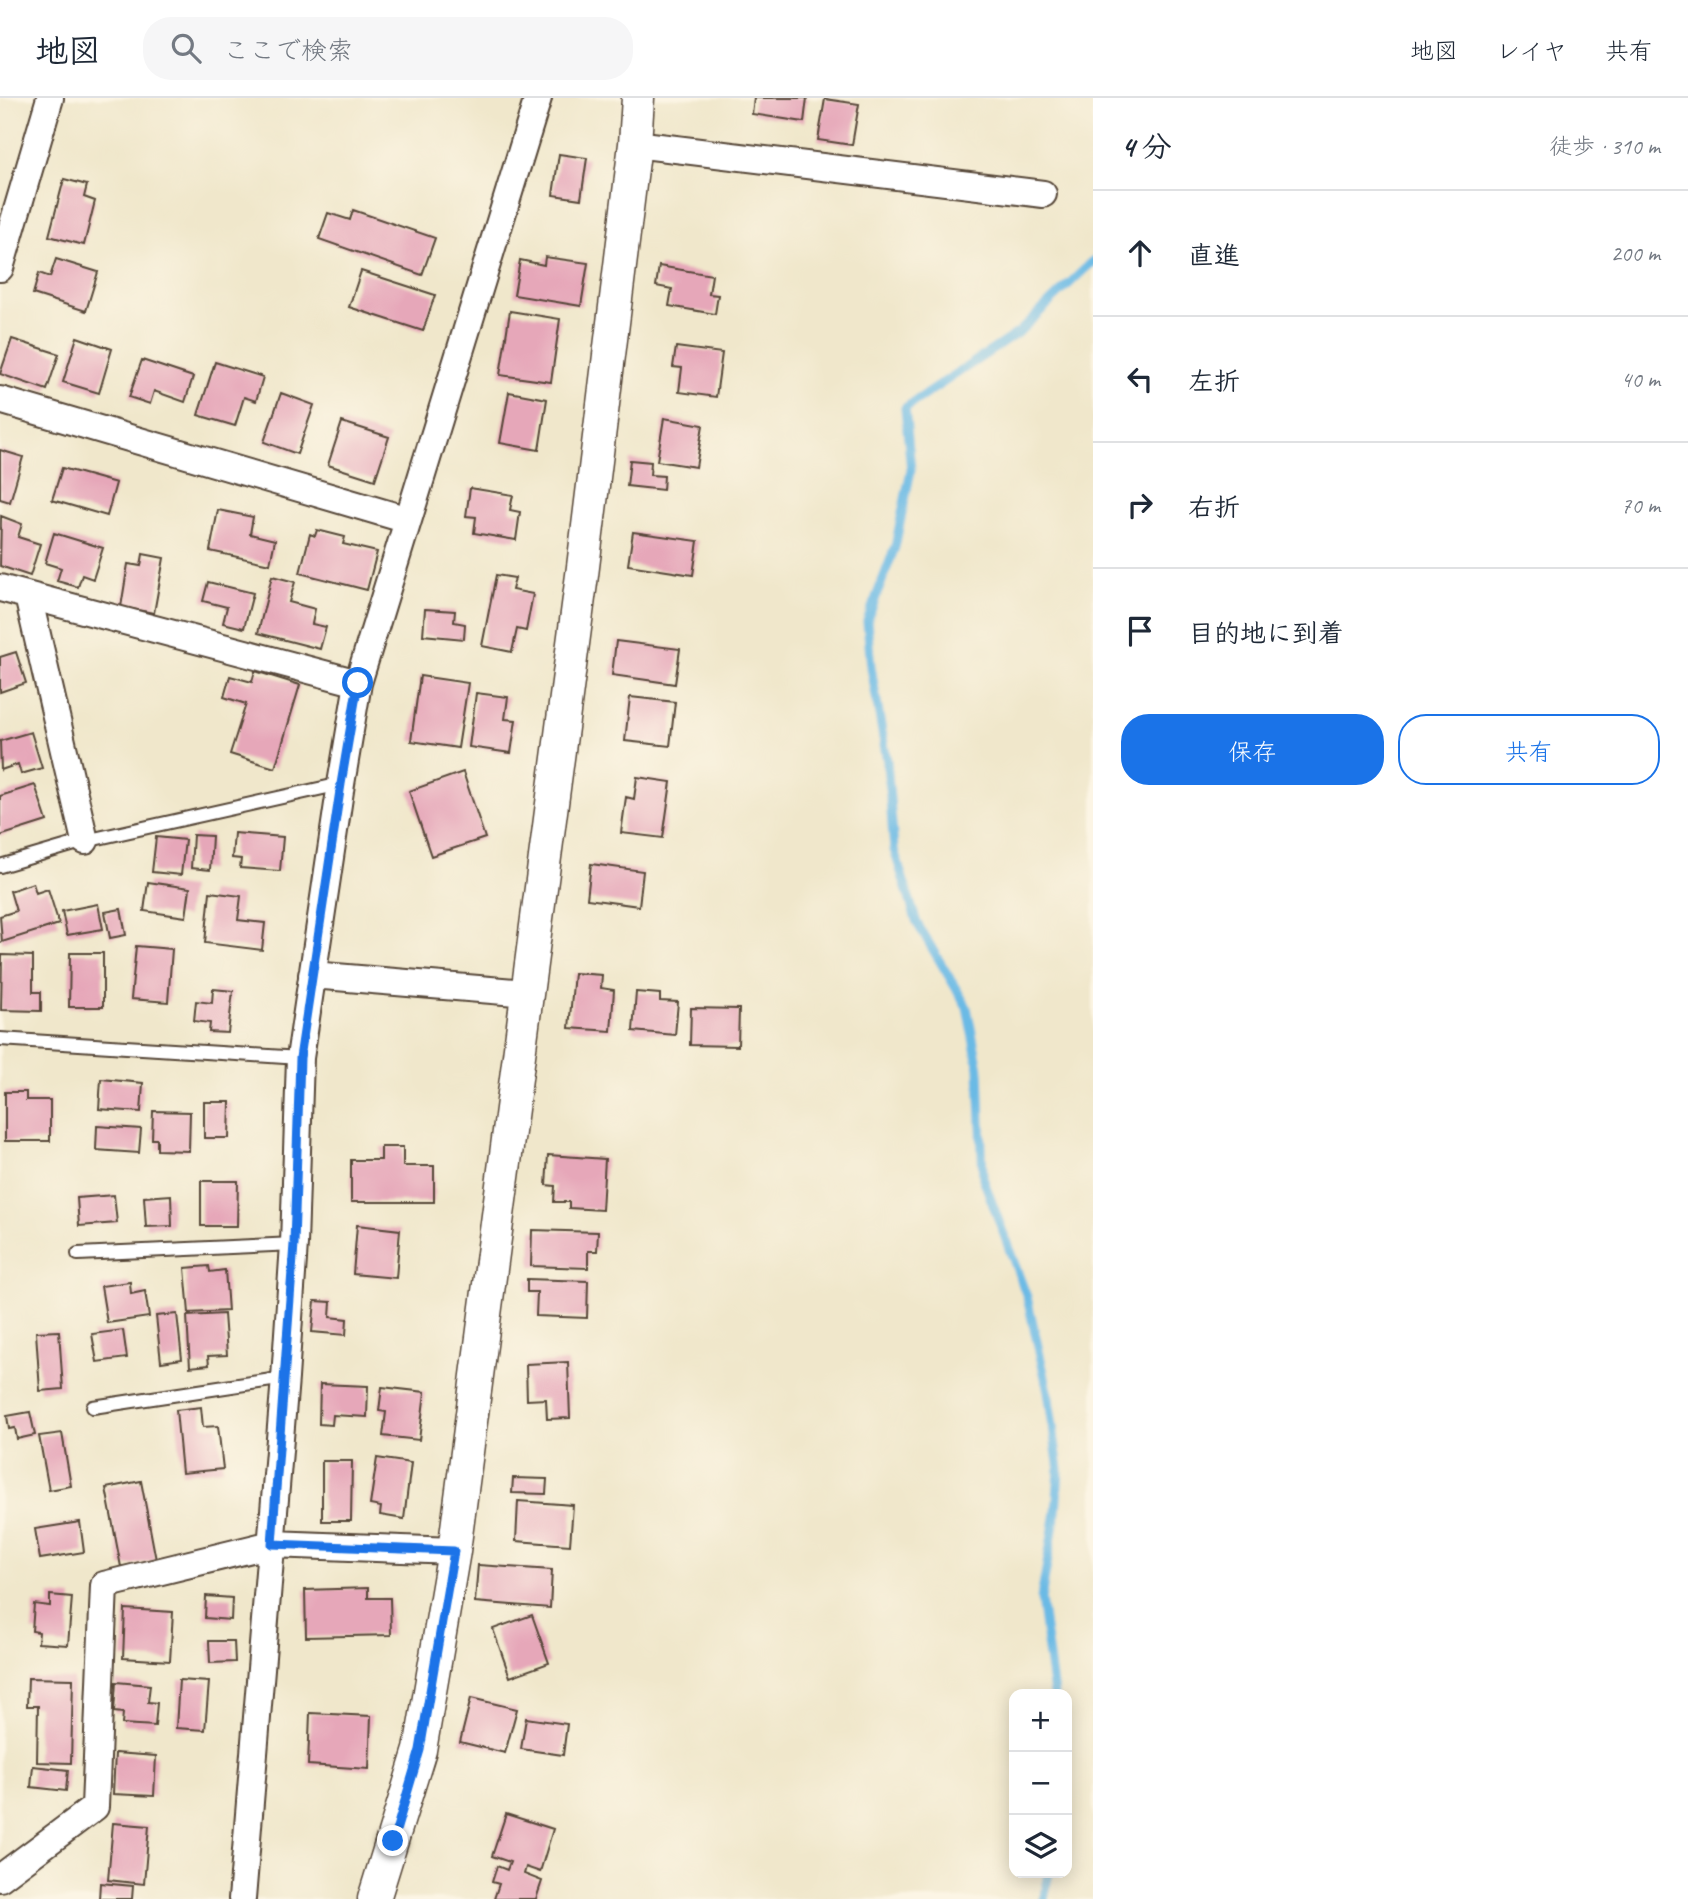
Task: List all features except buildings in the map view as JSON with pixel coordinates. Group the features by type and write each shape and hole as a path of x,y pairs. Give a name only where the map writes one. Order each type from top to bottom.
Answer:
{"street":[{"path":"0,268 50,98"},
{"path":"242,1899 285,1378 294,1244 300,1058 341,784 358,683 538,98"},
{"path":"374,1899 420,1750 454,1551 635,144 638,98"},
{"path":"635,144 1043,194"},
{"path":"0,400 408,520"},
{"path":"0,588 358,683"},
{"path":"28,596 85,841"},
{"path":"312,975 527,993"},
{"path":"0,1878 95,1807 104,1585 272,1544 454,1551"}],"lane":[{"path":"0,866 85,841 341,784"},
{"path":"0,1039 300,1058"},
{"path":"78,1254 294,1244"},
{"path":"93,1407 285,1378"}],"waterway":[{"path":"1053,1689 1041,1599 1056,1512 1059,1470 1048,1391 1027,1297 983,1178 979,1069 967,1007 917,923 894,850 887,761 871,667 867,621 895,547 911,470 905,408 1019,332 1093,261"},
{"path":"1044,1899 1048,1878"}],"route":[{"path":"358,683 300,1058 294,1244 272,1544 454,1551 420,1750 393,1841"}]}
